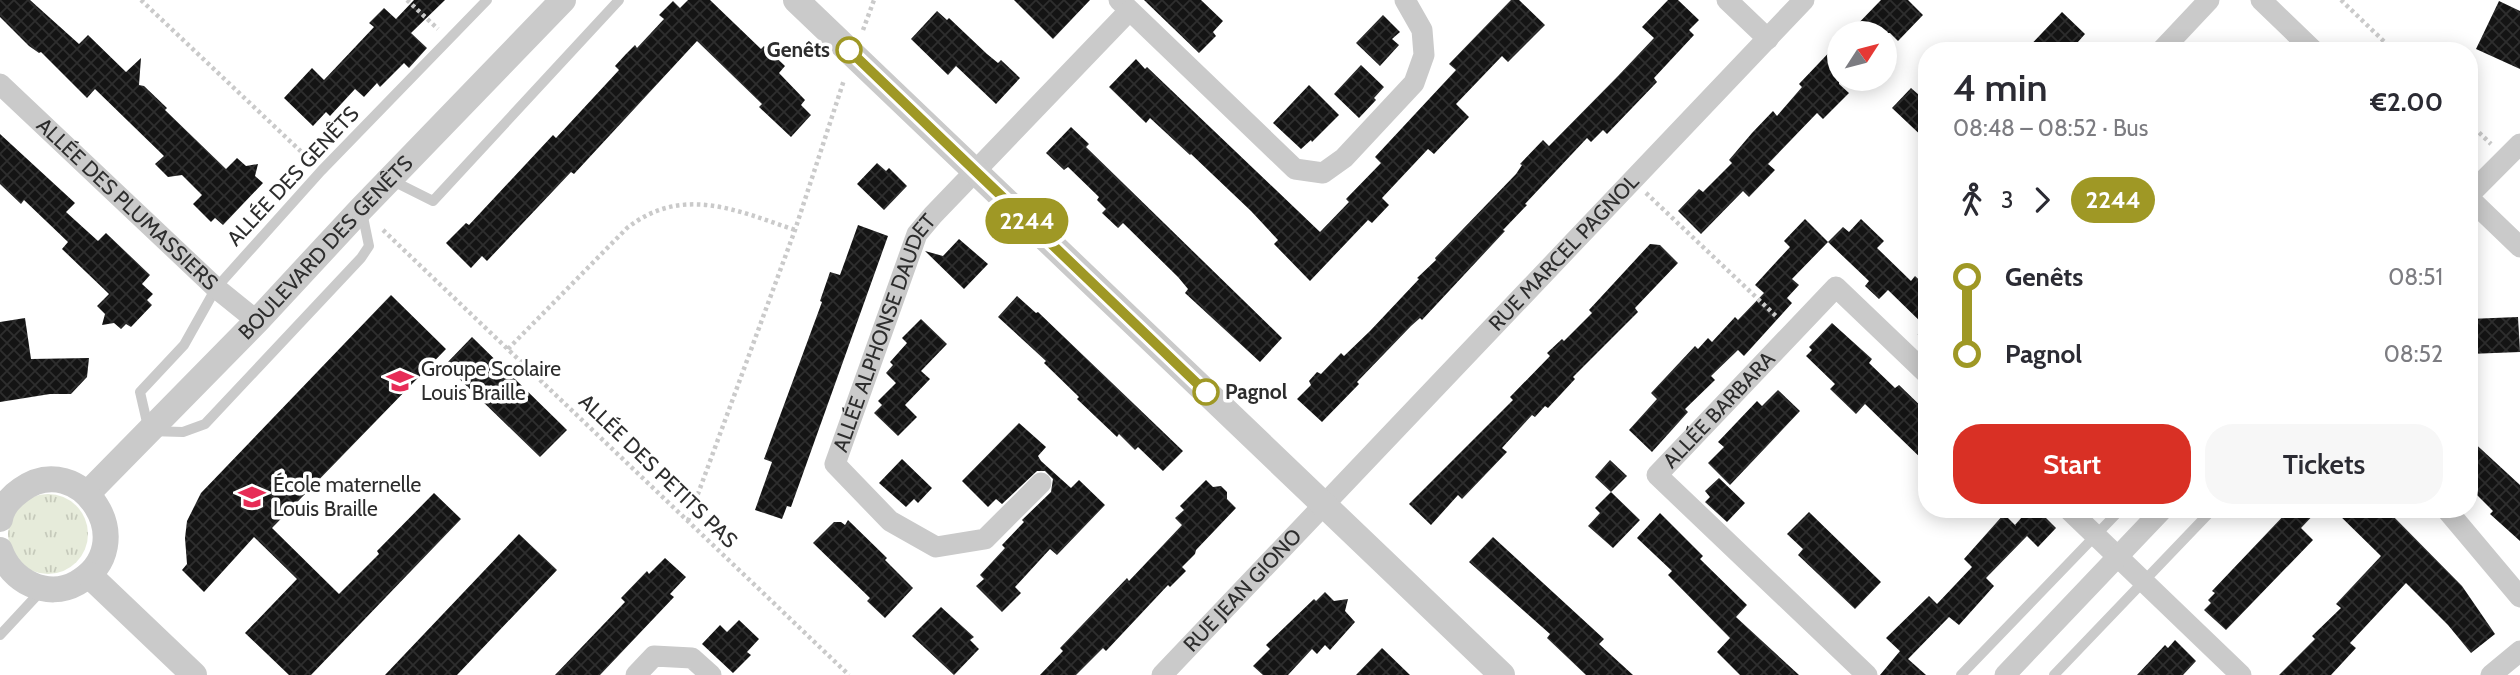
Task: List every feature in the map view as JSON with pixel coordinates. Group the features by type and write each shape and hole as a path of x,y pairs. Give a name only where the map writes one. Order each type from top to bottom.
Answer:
{"street":[{"name":"BOULEVARD DES GENÊTS","path":"87,494 257,321 361,209 564,0"},
{"path":"796,0 1502,675"},
{"path":"975,171 1124,5 1295,169 1323,173 1344,158 1414,83 1424,55 1423,30 1405,0"},
{"path":"1727,0 1768,39"},
{"name":"RUE MARCEL PAGNOL","path":"1324,505 1804,0"},
{"path":"2169,42 2208,0"},
{"path":"2261,0 2305,42"},
{"name":"ALLÉE DES PLUMASSIERS","path":"0,84 216,288 257,321"},
{"path":"2478,187 2520,145"},
{"name":"ALLÉE ALPHONSE DAUDET","path":"975,171 918,234 835,464 890,521 936,547 985,539 1041,484"},
{"path":"2478,205 2520,247"},
{"name":"ALLÉE BARBARA","path":"1867,675 1657,475 1836,287 1918,365"},
{"path":"4,502 24,488 39,482 56,480 73,485 87,494 99,508 105,525 106,543 100,561 89,575 60,589 43,589 26,583 4,569"},
{"name":"RUE JEAN GIONO","path":"1161,675 1324,505"},
{"path":"2077,518 2241,675"},
{"path":"2005,675 2155,518"},
{"path":"2454,518 2520,597"},
{"path":"89,575 194,675"},
{"path":"2491,675 2520,651"},
{"path":"636,675 654,656 692,658 710,675"}],"lane":[{"name":"ALLÉE DES GENÊTS","path":"149,431 141,392 184,345 216,288 321,172 487,0"},
{"path":"391,180 433,201 619,0"},
{"path":"149,431 183,432 205,424 361,258 369,246 361,209"},
{"path":"1961,675 2112,518"},
{"path":"2054,675 2204,518"},
{"path":"0,635 43,589"}],"path":[{"path":"141,0 321,172"},
{"path":"407,0 449,40"},
{"path":"688,521 795,230 843,85 849,50 865,27 874,0"},
{"path":"2341,0 2385,42"},
{"path":"1633,180 1793,332"},
{"path":"508,349 640,217 673,204 700,203 737,210 795,230"},
{"name":"ALLÉE DES PETITS PAS","path":"361,209 849,675"}],"green space":[{"path":"48,494 63,497 76,506 85,519 88,534 85,549 76,562 63,571 48,574 33,571 20,562 11,549 8,534 11,519 20,506 33,497"}],"building":[{"path":"0,0 30,0 79,44 88,35 126,72 141,58 139,85 144,86 167,108 165,110 226,169 237,158 246,166 258,164 255,176 263,183 223,225 215,218 211,222 193,204 202,195 182,175 168,177 155,164 164,156 95,89 87,98 41,52 29,46 0,17"},
{"path":"414,0 445,0 411,33 427,48 409,68 404,63 380,87 377,83 364,97 355,89 330,116 326,112 313,126 284,98 312,68 324,80 374,27 369,23 384,8 396,19"},
{"path":"688,0 710,0 761,49 764,46 785,66 779,73 805,100 801,105 811,115 791,137 759,107 762,104 697,41 574,174 571,172 487,261 482,256 471,268 446,243 466,223 469,225 553,135 556,138 619,70 615,66 635,45 637,48 664,19 659,15 673,1 680,8"},
{"path":"1014,0 1090,0 1053,39"},
{"path":"1144,0 1201,0 1223,21 1213,32 1216,36 1199,53"},
{"path":"1511,0 1519,0 1545,25 1508,62 1502,56 1456,104 1469,117 1434,154 1428,149 1382,198 1389,205 1372,223 1368,220 1310,281 1274,244 1278,240 1251,211 1150,118 1146,123 1109,87 1136,59 1320,232 1349,202 1346,199 1381,163 1375,157 1456,70 1449,64"},
{"path":"1668,0 1678,0 1699,20 1689,30 1694,35 1654,78 1657,82 1607,134 1603,130 1591,142 1587,138 1422,320 1420,318 1411,326 1322,422 1297,399 1311,385 1309,381 1317,372 1321,374 1341,353 1344,356 1370,331 1435,258 1516,174 1522,165 1520,164 1543,140 1549,146 1654,38 1642,27"},
{"path":"1881,0 1908,0 1923,15 1898,41 1897,21 1861,21"},
{"path":"2499,1 2520,11 2520,69 2478,50"},
{"path":"937,11 947,20 949,18 998,63 1001,60 1020,78 996,104 956,66 948,75 911,39"},
{"path":"2062,12 2085,34 2078,42 2034,42"},
{"path":"1383,15 1400,32 1392,39 1399,45 1380,66 1356,43"},
{"path":"1827,55 1827,91 1849,93 1823,119 1817,113 1768,164 1775,170 1749,197 1743,191 1701,234 1678,211 1699,189 1703,192 1732,163 1729,160 1773,111 1777,116 1802,87 1799,84"},
{"path":"1361,65 1384,87 1359,118 1334,94"},
{"path":"1309,85 1339,115 1312,142 1311,140 1301,149 1273,123"},
{"path":"1911,88 1918,94 1918,133 1892,108"},
{"path":"1071,127 1089,144 1086,147 1282,338 1260,362 1185,293 1188,289 1178,277 1123,223 1118,228 1102,213 1106,209 1097,200 1099,197 1068,167 1064,170 1046,153"},
{"path":"0,134 75,203 66,212 98,241 106,233 150,275 142,284 153,294 147,300 152,305 131,327 126,324 121,329 114,323 102,325 105,314 97,306 109,294 62,249 68,242 24,200 21,204 0,184"},
{"path":"877,163 886,171 889,168 907,186 884,210 857,184"},
{"path":"1805,219 1828,242 1792,279 1799,285 1787,298 1792,303 1744,356 1738,350 1711,376 1715,380 1685,409 1688,412 1652,452 1629,430 1657,399 1651,393 1695,346 1698,349 1708,338 1712,342 1735,317 1738,320 1764,293 1755,285 1790,247 1784,241"},
{"path":"1861,219 1884,241 1877,248 1911,281 1915,276 1918,279 1918,319 1888,290 1879,299 1865,286 1869,281 1828,242 1843,227 1849,232"},
{"path":"858,225 888,236 791,507 787,506 782,519 755,510 772,462 764,459 822,302 820,301 830,272 840,275"},
{"path":"959,239 988,264 964,289 925,251 943,256"},
{"path":"1650,244 1660,245 1678,263 1635,308 1638,312 1573,377 1575,379 1548,408 1545,406 1535,417 1532,415 1502,448 1507,452 1462,499 1458,495 1431,525 1409,504 1513,400 1510,397 1550,356 1547,353 1562,339 1564,341 1592,313 1589,310"},
{"path":"391,295 446,349 272,528 339,594 434,493 461,519 311,675 289,675 245,633 297,579 254,537 204,592 182,570 187,564 187,521 201,493"},
{"path":"1017,296 1038,312 1183,451 1163,471 1138,447 1135,450 1119,434 1117,437 1077,399 1079,397 1044,363 1046,361 998,317"},
{"path":"2518,317 2520,352 2478,354 2478,319"},
{"path":"25,318 31,359 89,358 87,377 71,394 50,394 0,402 0,322"},
{"path":"921,319 947,344 921,371 930,379 905,405 917,417 898,436 874,413 882,405 878,401 896,383 886,373 893,365 890,362 907,343 902,338"},
{"path":"1832,323 1872,359 1869,363 1895,388 1899,385 1918,403 1918,455 1865,404 1856,414 1830,389 1835,384 1806,356 1812,350 1809,347"},
{"path":"472,337 567,430 540,457 445,365"},
{"path":"1778,390 1800,411 1730,485 1708,463 1724,447 1718,442 1757,401 1762,406"},
{"path":"1019,423 1046,447 1038,456 1041,461 1071,488 1079,480 1105,505 1057,555 1050,549 1015,587 1021,593 1002,612 976,586 984,579 980,575 1005,548 1002,545 1024,522 1022,520 1051,492 1053,479 1045,471 1037,471 1002,504 996,499 988,507 962,481"},
{"path":"2478,446 2520,485 2520,541 2490,514 2493,511 2478,496"},
{"path":"902,459 932,488 918,503 914,499 906,507 879,483"},
{"path":"1610,460 1627,476 1611,492 1595,477"},
{"path":"1719,478 1745,503 1727,522 1705,502 1710,497 1705,491"},
{"path":"1206,480 1213,487 1221,486 1227,492 1227,499 1236,508 1182,567 1186,571 1170,587 1168,585 1106,651 1103,648 1076,675 1040,675 1063,651 1060,648 1182,525 1175,518 1184,510 1180,506"},
{"path":"1611,492 1640,520 1613,548 1588,526 1600,513 1595,508"},
{"path":"1809,512 1881,582 1855,609 1798,555 1803,549 1787,534"},
{"path":"1660,513 1703,556 1700,559 1747,605 1736,617 1799,675 1740,675 1717,652 1730,638 1668,575 1672,571 1637,538"},
{"path":"2000,518 2008,518 2015,525 2021,518 2046,518 2056,528 2038,547 2027,536 1986,578 1994,586 1959,625 1949,617 1908,659 1926,675 1880,675 1900,651 1886,638 1929,596 1937,604 1972,567 1964,559"},
{"path":"2281,518 2310,518 2301,528 2313,540 2226,630 2204,610 2211,603 2208,600 2215,593 2212,591"},
{"path":"2342,518 2395,518 2462,586 2495,634 2471,653 2448,625 2406,583 2350,643 2356,648 2331,675 2279,675 2315,639 2312,636 2341,608 2336,604 2381,556"},
{"path":"848,520 913,588 885,618 867,601 870,598 813,543 834,522 845,525"},
{"path":"519,534 557,570 457,675 385,675"},
{"path":"1493,537 1604,639 1599,644 1633,675 1586,675 1547,638 1550,634 1469,562"},
{"path":"665,558 686,577 670,594 674,597 600,675 555,675 625,602 621,598 647,571 649,574"},
{"path":"1325,592 1334,601 1348,599 1345,611 1355,622 1330,650 1325,645 1317,654 1312,649 1288,675 1263,675 1253,666 1270,649 1266,645 1314,599 1316,601"},
{"path":"941,607 974,637 970,640 979,649 954,675 912,636"},
{"path":"739,620 759,639 747,652 751,655 733,673 702,644 720,625 727,632"},
{"path":"2175,640 2196,661 2183,675 2137,675 2165,645 2168,648"},
{"path":"1382,648 1410,675 1356,675"}],"bus line":[{"name":"2244","path":"849,50 1206,392"}],"place":[{"name":"Genêts","path":"849,50"},
{"name":"Groupe Scolaire Louis Braille","path":"400,381"},
{"name":"Pagnol","path":"1206,392"},
{"name":"École maternelle Louis Braille","path":"252,497"}]}
